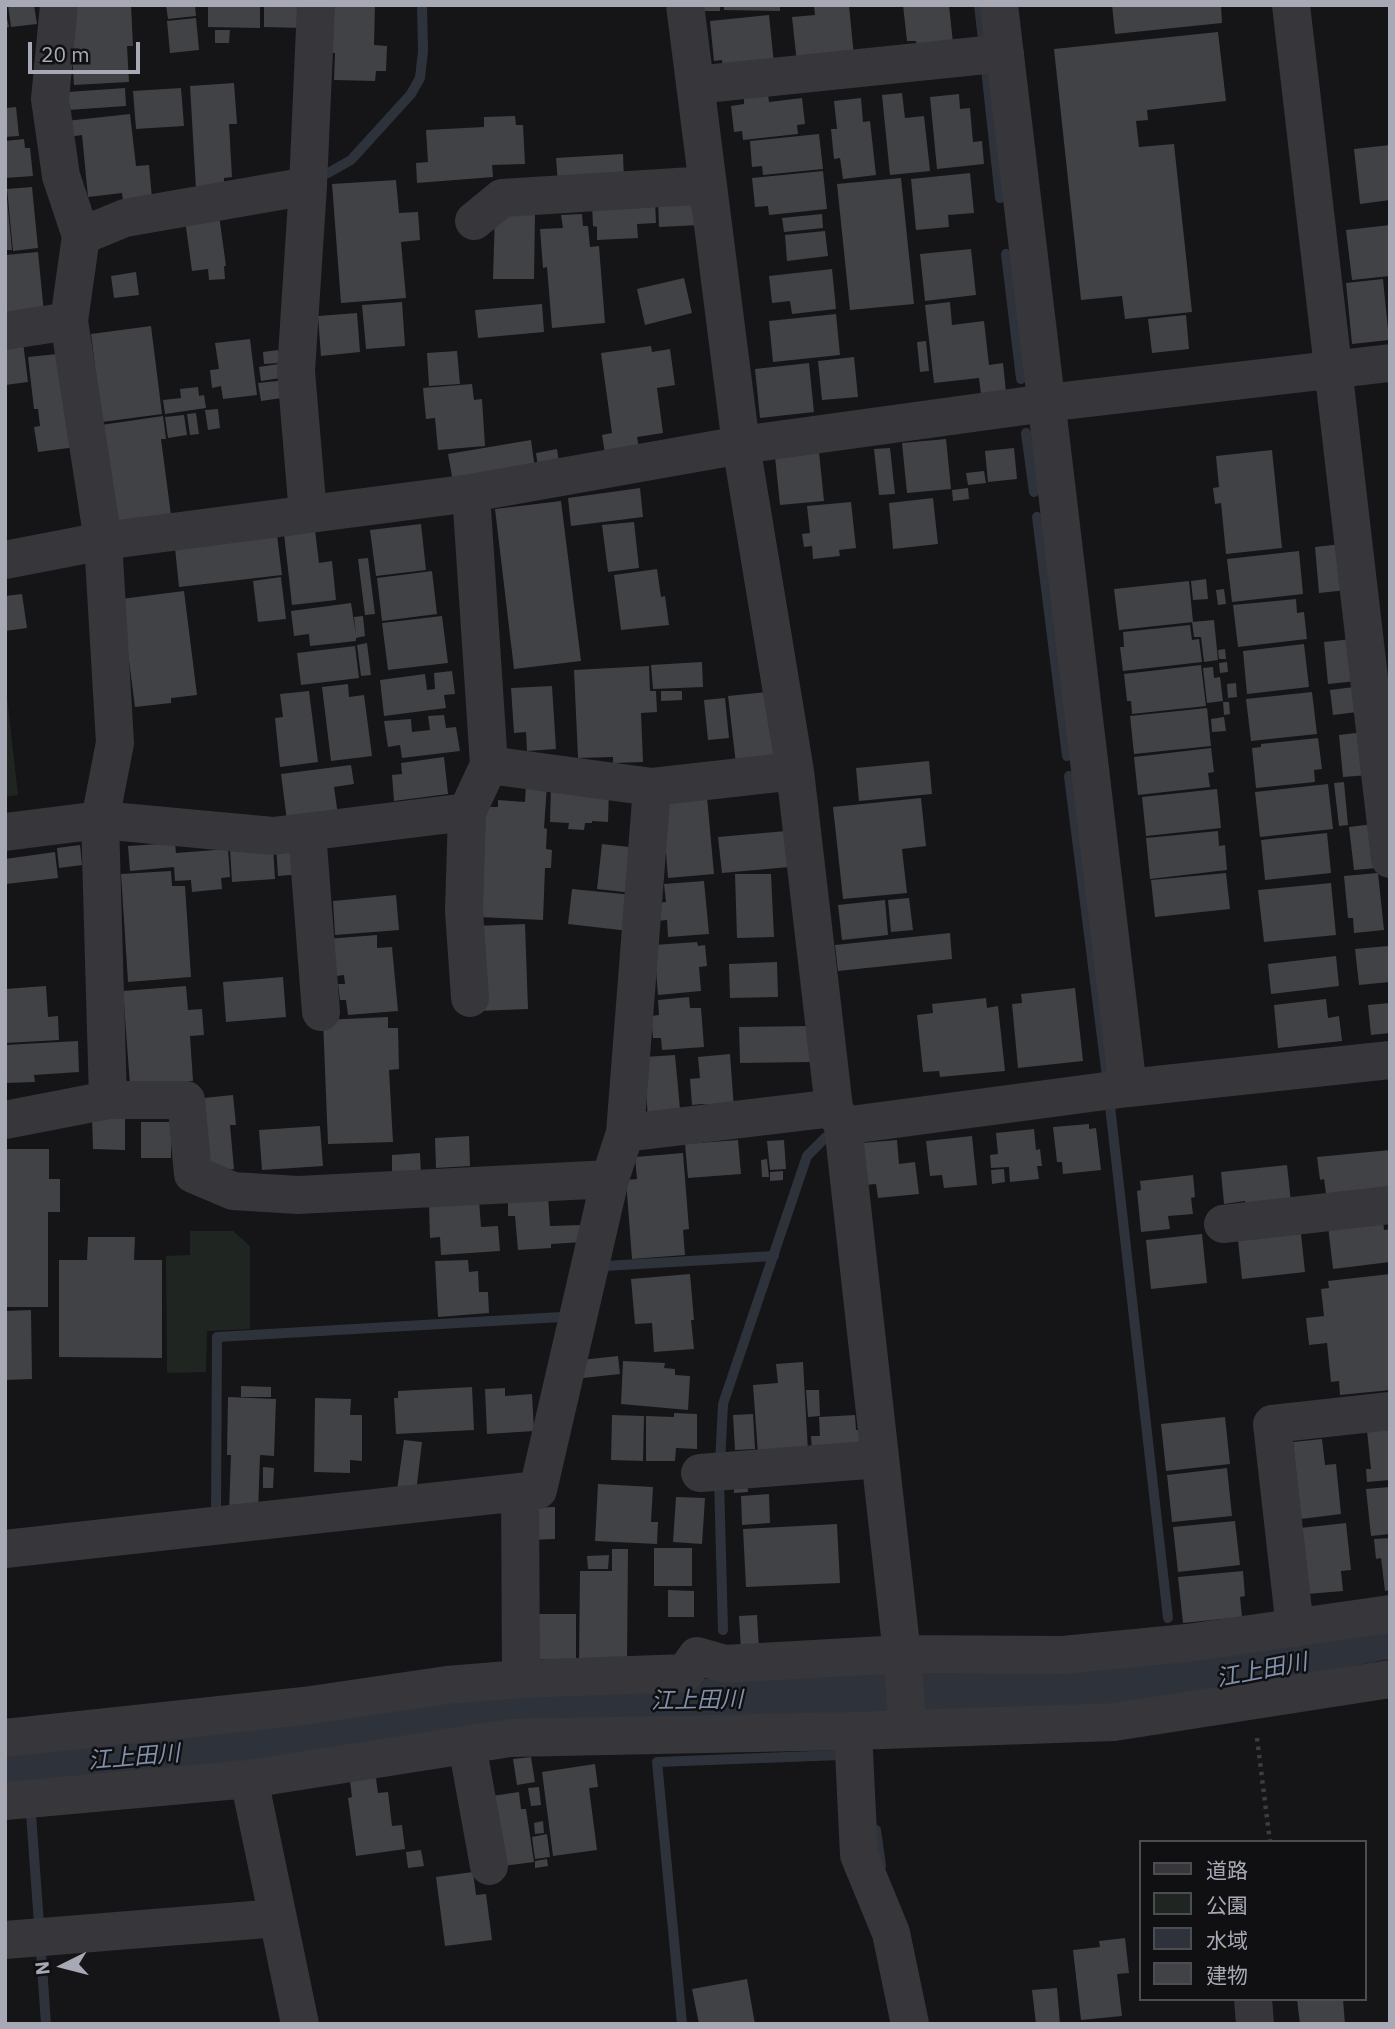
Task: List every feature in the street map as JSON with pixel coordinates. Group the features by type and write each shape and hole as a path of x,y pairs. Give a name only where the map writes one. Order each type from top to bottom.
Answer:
{"street":[{"path":"59,5 50,99 61,176 81,236 69,321 103,541 115,743 100,820 108,1100"},
{"path":"309,514 296,370 316,5"},
{"path":"685,5 741,445 795,771 880,1459 907,1724"},
{"path":"999,5 1129,1088"},
{"path":"1291,5 1333,370 1375,608 1390,859"},
{"path":"695,85 1004,53"},
{"path":"474,221 502,198 708,185"},
{"path":"81,236 125,218 308,186"},
{"path":"5,331 69,321"},
{"path":"5,560 103,541 471,493 741,445 1046,403 1390,363"},
{"path":"471,493 489,765 467,812 464,911 471,998"},
{"path":"489,765 652,787 795,771"},
{"path":"5,1549 538,1490 610,1178 625,1133 652,787"},
{"path":"5,832 100,820 273,836 467,812"},
{"path":"307,832 321,1012"},
{"path":"625,1133 839,1117 1390,1060"},
{"path":"5,1120 108,1100 186,1100 193,1174 233,1191 298,1195 610,1178"},
{"path":"1223,1224 1390,1205"},
{"path":"1295,1628 1272,1424 1390,1411"},
{"path":"700,1473 880,1459"},
{"path":"520,1492 521,1679"},
{"path":"5,1738 304,1706 447,1685 521,1679 684,1673 697,1656 725,1664 902,1662 1063,1656 1187,1643 1390,1614"},
{"path":"5,1801 249,1779 510,1738 853,1731 907,1724 1114,1722 1390,1679"},
{"path":"853,1731 859,1855 891,1933 910,2024"},
{"path":"467,1745 489,1866"},
{"path":"249,1779 300,2024"},
{"path":"5,1940 278,1918"},
{"path":"1253,2001 1255,2024"}],"path":[{"path":"1253,1702 1270,1840"}],"green space":[{"path":"5,679 18,795 5,797"},
{"path":"190,1231 233,1231 250,1246 250,1329 207,1331 206,1372 167,1373 166,1256 190,1255"}],"water":[{"name":"江上田川","path":"1390,1626 1390,1659 1181,1698 1100,1707 239,1766 5,1789 5,1752 543,1686 885,1671"}],"building":[{"path":"8,5 34,5 37,24 11,27"},
{"path":"83,5 131,5 133,46 127,46 129,82 74,85 69,9"},
{"path":"166,5 195,5 196,16 168,19"},
{"path":"208,5 260,5 260,28 208,27"},
{"path":"264,5 303,5 303,28 264,27"},
{"path":"330,5 375,5 374,45 387,46 386,71 376,71 375,81 334,80 335,53 328,53"},
{"path":"701,5 720,5 720,11 701,11"},
{"path":"724,5 780,5 780,11 724,10"},
{"path":"814,5 849,5 854,57 797,63 792,17 815,15"},
{"path":"903,5 949,5 953,43 917,47 916,41 907,41"},
{"path":"1112,5 1221,5 1222,23 1115,34"},
{"path":"5,10 9,27 5,28"},
{"path":"769,15 774,64 723,70 722,60 714,61 710,21"},
{"path":"196,18 199,50 170,53 167,21"},
{"path":"215,30 230,30 229,43 215,43"},
{"path":"1218,32 1226,101 1147,110 1148,120 1136,121 1139,147 1174,144 1192,312 1125,319 1122,296 1081,300 1054,49"},
{"path":"234,83 237,124 229,124 232,177 224,178 224,187 196,189 190,86"},
{"path":"125,88 126,106 68,110 67,92"},
{"path":"181,88 184,126 136,129 133,91"},
{"path":"902,93 905,118 924,116 930,171 890,175 882,95"},
{"path":"768,94 769,102 802,98 805,124 797,125 798,134 743,140 742,131 734,132 731,106 744,104 744,97"},
{"path":"959,94 960,109 970,108 973,142 982,141 984,164 937,169 930,97"},
{"path":"861,98 863,122 870,121 876,175 843,179 840,158 834,159 831,129 837,129 834,101"},
{"path":"16,107 19,136 5,137 5,108"},
{"path":"130,114 136,166 149,165 152,198 123,201 122,193 88,197 82,135 68,137 66,121"},
{"path":"515,116 516,125 523,125 525,164 492,165 493,177 417,183 416,163 428,162 426,130 484,127 484,117"},
{"path":"819,134 823,169 763,175 762,166 752,167 750,141"},
{"path":"24,139 25,148 30,148 33,176 5,178 5,141"},
{"path":"1390,145 1390,200 1360,204 1354,149"},
{"path":"623,154 624,180 558,184 556,158"},
{"path":"823,171 827,209 769,215 768,206 755,207 752,178"},
{"path":"970,173 974,213 948,215 949,227 916,230 911,179"},
{"path":"901,178 914,304 850,310 837,184"},
{"path":"396,180 399,213 418,212 420,240 401,242 406,298 341,303 332,184"},
{"path":"32,187 38,248 13,251 7,189"},
{"path":"7,198 12,250 5,250"},
{"path":"698,198 700,225 659,227 658,200"},
{"path":"655,200 656,223 637,224 638,238 597,240 592,204"},
{"path":"495,212 535,213 534,279 493,279"},
{"path":"582,214 583,226 588,226 590,247 599,246 605,323 552,328 547,267 543,268 540,229 563,228 561,215"},
{"path":"822,214 823,228 784,232 782,218"},
{"path":"219,215 226,266 225,279 209,280 208,269 192,271 185,220"},
{"path":"1390,225 1390,276 1352,280 1346,230"},
{"path":"825,231 828,256 787,261 785,235"},
{"path":"971,249 976,295 925,301 920,254"},
{"path":"38,252 44,313 5,316 5,255"},
{"path":"832,269 836,309 792,314 790,301 772,303 769,276"},
{"path":"136,272 139,295 114,298 111,276"},
{"path":"684,278 692,313 645,325 637,289"},
{"path":"1383,279 1389,340 1352,344 1346,283"},
{"path":"402,302 405,346 366,349 362,305"},
{"path":"950,302 952,325 984,321 989,365 1003,363 1006,392 981,394 979,378 934,383 925,305"},
{"path":"542,304 544,332 478,338 475,310"},
{"path":"357,313 360,352 321,356 318,316"},
{"path":"836,314 840,355 773,362 769,321"},
{"path":"1186,315 1189,349 1152,353 1148,319"},
{"path":"151,326 162,414 102,422 91,334"},
{"path":"250,339 257,395 223,399 221,386 212,388 210,370 219,369 215,343"},
{"path":"926,341 929,371 920,372 917,342"},
{"path":"23,342 28,382 5,385 5,344"},
{"path":"651,346 652,352 670,349 675,385 657,388 663,433 637,437 639,449 605,454 602,435 612,433 601,353"},
{"path":"278,350 279,363 264,364 263,352"},
{"path":"457,351 460,384 429,386 427,353"},
{"path":"57,354 76,447 38,452 34,427 40,426 38,409 34,409 28,357"},
{"path":"854,357 858,397 822,400 818,361"},
{"path":"285,363 287,377 261,381 259,367"},
{"path":"809,363 814,412 760,418 755,369"},
{"path":"287,380 289,397 261,401 258,383"},
{"path":"472,384 474,400 482,399 485,446 438,450 435,418 426,419 423,388"},
{"path":"198,387 199,396 204,395 206,408 165,414 163,400 181,398 180,389"},
{"path":"218,409 220,428 208,430 205,410"},
{"path":"196,413 199,434 190,435 187,414"},
{"path":"184,415 187,435 168,438 165,417"},
{"path":"163,416 166,439 161,439 171,515 114,523 101,425"},
{"path":"946,439 951,489 907,493 902,443"},
{"path":"531,440 535,469 453,482 448,454"},
{"path":"890,448 895,494 879,495 874,449"},
{"path":"1014,448 1017,479 988,482 985,451"},
{"path":"557,449 559,463 538,467 536,453"},
{"path":"1272,450 1282,548 1226,554 1221,503 1215,504 1213,488 1219,487 1216,456"},
{"path":"819,452 824,501 780,505 775,457"},
{"path":"984,471 986,483 968,485 966,473"},
{"path":"640,488 643,517 571,526 568,498"},
{"path":"968,488 969,499 953,501 952,490"},
{"path":"933,498 938,544 893,549 889,503"},
{"path":"561,501 581,661 514,669 495,509"},
{"path":"851,502 856,548 839,550 840,556 813,559 812,546 804,547 802,534 810,533 807,506"},
{"path":"634,522 639,568 608,572 602,525"},
{"path":"421,524 426,570 376,576 370,530"},
{"path":"315,530 319,563 332,561 336,600 292,605 284,534"},
{"path":"277,535 282,575 179,587 175,548"},
{"path":"1342,544 1347,590 1319,593 1315,547"},
{"path":"1299,551 1303,594 1232,602 1227,559"},
{"path":"368,558 375,614 365,615 358,559"},
{"path":"657,569 661,597 665,596 669,625 621,630 614,575"},
{"path":"432,571 437,614 382,621 377,578"},
{"path":"281,577 286,619 258,622 253,581"},
{"path":"1206,579 1208,599 1193,600 1191,581"},
{"path":"1189,581 1193,622 1119,630 1114,589"},
{"path":"1224,589 1226,604 1218,605 1216,590"},
{"path":"184,591 197,695 171,698 171,703 135,707 121,599"},
{"path":"22,594 27,628 5,631 5,596"},
{"path":"1296,599 1297,613 1304,612 1307,639 1238,647 1233,605"},
{"path":"351,603 356,635 354,617 363,616 365,636 356,638 356,641 310,646 309,634 294,636 291,611"},
{"path":"442,616 448,663 388,670 382,623"},
{"path":"1214,620 1218,660 1204,662 1201,637 1194,637 1192,622"},
{"path":"1190,625 1192,640 1199,639 1202,662 1123,671 1120,647 1124,647 1123,632"},
{"path":"1352,639 1357,681 1328,684 1324,642"},
{"path":"367,643 371,675 361,676 357,645"},
{"path":"1304,644 1309,687 1247,694 1243,651"},
{"path":"355,646 359,678 301,685 297,653"},
{"path":"1225,649 1226,659 1219,659 1218,650"},
{"path":"702,662 703,687 653,689 651,665"},
{"path":"1227,662 1228,672 1220,673 1219,663"},
{"path":"1201,665 1206,706 1132,714 1131,701 1127,701 1124,674"},
{"path":"649,666 650,691 656,691 657,712 641,713 643,762 613,763 613,757 578,758 574,670"},
{"path":"1213,667 1214,678 1220,677 1223,701 1207,703 1203,668"},
{"path":"452,671 455,694 444,695 446,708 384,716 380,680 425,674 427,690 435,689 434,673"},
{"path":"1236,683 1237,697 1228,698 1227,684"},
{"path":"348,684 349,697 364,695 372,756 331,761 322,687"},
{"path":"552,686 556,749 527,751 526,732 514,733 511,688"},
{"path":"1354,687 1357,712 1333,715 1330,690"},
{"path":"309,691 318,762 280,767 275,718 283,717 280,694"},
{"path":"661,691 682,691 682,700 661,701"},
{"path":"767,692 774,760 736,764 728,696"},
{"path":"1312,692 1317,734 1251,741 1246,699"},
{"path":"725,698 729,738 708,740 704,700"},
{"path":"1223,702 1229,702 1230,714 1224,715"},
{"path":"1207,708 1211,746 1134,754 1130,716"},
{"path":"444,715 446,728 456,727 460,751 402,758 400,745 388,747 384,721 411,719 412,732 430,730 428,716"},
{"path":"1224,717 1226,731 1212,732 1211,719"},
{"path":"1364,732 1369,775 1343,777 1339,735"},
{"path":"1318,738 1322,769 1314,770 1315,782 1256,788 1252,748 1261,747 1261,744"},
{"path":"1211,748 1214,772 1208,773 1210,787 1138,795 1134,757"},
{"path":"444,757 448,794 394,801 392,775 402,774 401,763"},
{"path":"929,761 932,794 859,801 856,768"},
{"path":"351,765 354,784 334,787 338,815 287,821 281,774"},
{"path":"1344,782 1348,825 1339,826 1334,783"},
{"path":"526,784 547,785 544,828 547,829 546,849 552,850 551,868 545,868 543,920 479,917 486,807 498,807 498,800 525,802"},
{"path":"1328,784 1333,829 1260,837 1255,792"},
{"path":"551,785 609,790 608,822 585,823 584,830 568,829 569,823 550,822"},
{"path":"1217,789 1221,828 1146,836 1142,797"},
{"path":"707,797 714,874 668,878 662,801"},
{"path":"921,798 926,846 902,849 907,893 843,899 833,807"},
{"path":"1373,824 1377,868 1354,870 1349,827"},
{"path":"786,831 789,867 722,873 718,837"},
{"path":"1218,831 1219,846 1225,845 1227,870 1150,879 1146,838"},
{"path":"1327,833 1331,873 1265,880 1261,840"},
{"path":"175,843 176,853 228,849 230,877 221,878 222,889 192,892 191,880 175,881 174,867 130,871 128,846"},
{"path":"602,844 638,848 633,893 597,889"},
{"path":"80,845 82,865 59,868 57,848"},
{"path":"273,845 275,879 232,882 230,849"},
{"path":"300,845 302,874 278,876 276,846"},
{"path":"55,852 58,878 6,884 5,859"},
{"path":"171,871 172,886 185,886 191,977 128,982 121,874"},
{"path":"1226,873 1230,909 1155,917 1151,880"},
{"path":"1378,873 1384,930 1354,933 1353,918 1348,918 1344,876"},
{"path":"735,874 771,874 774,937 737,938"},
{"path":"704,881 709,934 668,937 667,920 656,921 655,903 666,902 664,884"},
{"path":"1331,883 1336,935 1264,942 1258,890"},
{"path":"572,889 633,895 629,931 568,924"},
{"path":"396,895 399,930 335,935 333,901"},
{"path":"909,898 913,930 891,932 888,900"},
{"path":"885,900 888,935 842,940 838,905"},
{"path":"525,924 528,1009 477,1011 474,926"},
{"path":"950,933 952,959 838,971 835,945"},
{"path":"377,935 377,948 392,947 398,1011 348,1015 346,1000 340,1000 338,984 345,984 344,975 329,977 326,939"},
{"path":"697,942 698,946 705,945 707,966 699,967 701,991 658,995 654,945"},
{"path":"1388,946 1390,982 1359,985 1355,949"},
{"path":"1336,956 1339,986 1271,994 1268,964"},
{"path":"777,962 778,997 730,998 729,964"},
{"path":"283,977 286,1017 226,1022 223,982"},
{"path":"46,986 48,1017 58,1016 59,1040 6,1043 5,989"},
{"path":"186,986 188,1010 202,1009 204,1035 190,1036 193,1081 130,1085 123,991"},
{"path":"1075,988 1083,1061 1018,1068 1012,1004 1022,1003 1021,994"},
{"path":"689,997 690,1008 701,1008 704,1047 662,1050 661,1038 653,1038 651,1016 659,1015 658,1000"},
{"path":"986,998 987,1008 998,1006 1005,1071 940,1077 939,1071 923,1072 917,1015 933,1013 932,1004"},
{"path":"1326,999 1328,1018 1339,1016 1342,1041 1278,1048 1274,1005"},
{"path":"1390,1003 1390,1033 1371,1035 1368,1005"},
{"path":"388,1017 388,1028 398,1028 399,1069 389,1070 393,1142 328,1144 323,1020"},
{"path":"810,1026 811,1062 740,1063 739,1027"},
{"path":"78,1041 79,1072 34,1075 35,1082 5,1083 5,1045"},
{"path":"730,1054 734,1109 692,1105 690,1079 700,1078 698,1057"},
{"path":"675,1055 680,1109 648,1120 644,1057"},
{"path":"233,1095 236,1125 230,1125 234,1169 201,1173 194,1099"},
{"path":"92,1116 125,1117 125,1150 93,1149"},
{"path":"141,1122 171,1122 171,1158 141,1158"},
{"path":"1089,1124 1089,1129 1096,1128 1101,1170 1063,1174 1062,1162 1057,1162 1053,1127"},
{"path":"320,1126 323,1166 262,1170 259,1130"},
{"path":"1034,1129 1036,1150 1040,1149 1042,1166 1037,1166 1039,1179 1010,1182 1009,1167 991,1168 990,1155 998,1154 996,1133"},
{"path":"469,1136 470,1166 436,1168 435,1138"},
{"path":"972,1136 977,1185 944,1188 942,1175 930,1176 926,1141"},
{"path":"738,1140 741,1174 688,1178 685,1144"},
{"path":"784,1140 786,1169 770,1170 767,1141"},
{"path":"897,1140 899,1164 915,1162 919,1194 878,1198 876,1184 866,1185 861,1143"},
{"path":"5,1149 49,1149 49,1179 60,1179 60,1212 48,1212 48,1307 5,1307"},
{"path":"1390,1150 1390,1194 1327,1201 1324,1179 1320,1180 1317,1157"},
{"path":"420,1153 421,1175 392,1176 392,1155"},
{"path":"683,1153 689,1229 683,1230 685,1255 632,1259 626,1180 637,1179 635,1157"},
{"path":"767,1159 769,1177 762,1177 761,1160"},
{"path":"1287,1165 1291,1202 1246,1207 1245,1201 1224,1204 1221,1172"},
{"path":"1004,1169 1005,1182 992,1184 991,1170"},
{"path":"783,1171 783,1180 770,1181 770,1172"},
{"path":"1193,1175 1193,1214 1168,1216 1170,1229 1141,1232 1137,1191 1141,1190 1140,1181"},
{"path":"548,1196 550,1226 582,1225 583,1242 518,1250 515,1216 508,1216 508,1199"},
{"path":"479,1200 481,1227 498,1226 500,1251 441,1255 440,1237 430,1238 429,1203"},
{"path":"1383,1220 1384,1230 1390,1229 1390,1262 1333,1269 1328,1226"},
{"path":"1202,1234 1207,1283 1151,1289 1146,1240"},
{"path":"1301,1234 1305,1272 1242,1279 1238,1240"},
{"path":"88,1237 135,1237 134,1260 162,1260 162,1358 59,1357 59,1260 87,1260"},
{"path":"468,1260 469,1272 478,1271 479,1292 488,1292 489,1313 438,1317 435,1261"},
{"path":"690,1274 694,1349 654,1352 652,1323 635,1324 631,1279"},
{"path":"1390,1274 1390,1390 1340,1395 1339,1381 1331,1382 1327,1343 1309,1345 1306,1318 1324,1316 1321,1289 1329,1288 1328,1281"},
{"path":"31,1310 32,1379 5,1380 5,1311"},
{"path":"618,1356 620,1374 583,1378 581,1360"},
{"path":"623,1361 665,1363 664,1368 675,1369 675,1375 690,1376 688,1410 621,1404"},
{"path":"803,1362 808,1451 758,1454 753,1385 778,1383 776,1364"},
{"path":"241,1386 271,1387 271,1397 241,1397"},
{"path":"472,1387 474,1430 396,1434 394,1398 398,1398 398,1391"},
{"path":"505,1388 505,1396 532,1394 534,1431 487,1434 485,1389"},
{"path":"806,1390 819,1390 820,1416 808,1417"},
{"path":"228,1397 276,1399 274,1456 260,1455 258,1513 229,1512 231,1455 227,1455"},
{"path":"315,1398 351,1399 350,1415 362,1415 362,1461 350,1460 350,1473 314,1472"},
{"path":"674,1413 697,1414 697,1449 676,1448 675,1461 646,1461 646,1416 674,1417"},
{"path":"753,1414 755,1449 735,1450 733,1415"},
{"path":"612,1415 644,1416 643,1461 611,1460"},
{"path":"855,1415 856,1430 862,1430 857,1451 812,1451 811,1436 820,1436 819,1417"},
{"path":"1225,1417 1230,1464 1166,1471 1161,1424"},
{"path":"1390,1429 1390,1480 1367,1482 1366,1469 1371,1469 1367,1431"},
{"path":"1322,1439 1325,1465 1336,1464 1341,1514 1301,1519 1293,1442"},
{"path":"404,1440 422,1442 416,1493 397,1490"},
{"path":"263,1467 274,1468 273,1488 263,1488"},
{"path":"1227,1468 1232,1516 1172,1522 1167,1475"},
{"path":"747,1482 748,1492 734,1493 734,1483"},
{"path":"598,1484 653,1487 651,1522 658,1522 657,1544 595,1541"},
{"path":"1390,1487 1390,1534 1371,1536 1366,1489"},
{"path":"769,1494 770,1523 742,1525 741,1496"},
{"path":"676,1497 705,1498 702,1544 673,1542"},
{"path":"555,1507 555,1539 527,1540 527,1508"},
{"path":"1235,1521 1240,1565 1178,1572 1173,1527"},
{"path":"1346,1523 1351,1570 1341,1571 1343,1591 1307,1594 1300,1528"},
{"path":"837,1524 840,1583 746,1587 743,1529"},
{"path":"1390,1538 1390,1590 1385,1591 1381,1558 1376,1559 1374,1539"},
{"path":"654,1548 692,1548 692,1586 654,1586"},
{"path":"612,1549 628,1549 627,1665 579,1664 580,1571 612,1571"},
{"path":"609,1555 608,1569 588,1569 587,1556"},
{"path":"1243,1571 1245,1596 1240,1597 1242,1617 1183,1623 1178,1577"},
{"path":"668,1590 694,1591 694,1617 668,1617"},
{"path":"530,1614 576,1614 576,1659 530,1659"},
{"path":"757,1615 759,1649 741,1650 739,1616"},
{"path":"531,1757 535,1782 517,1785 513,1759"},
{"path":"595,1764 598,1787 589,1788 597,1850 553,1856 542,1772"},
{"path":"376,1778 378,1793 388,1792 392,1826 402,1825 405,1849 356,1856 348,1798 352,1797 350,1781"},
{"path":"539,1787 541,1805 531,1806 528,1788"},
{"path":"519,1792 521,1809 526,1809 534,1862 495,1867 485,1797"},
{"path":"543,1821 544,1833 535,1834 534,1823"},
{"path":"547,1834 550,1857 535,1859 532,1837"},
{"path":"421,1850 424,1866 408,1868 406,1852"},
{"path":"547,1859 548,1866 535,1868 535,1861"},
{"path":"473,1872 476,1895 486,1894 492,1940 445,1946 436,1877"},
{"path":"1125,1938 1129,1973 1117,1974 1122,2016 1081,2020 1073,1950 1100,1947 1099,1941"},
{"path":"747,1979 755,2024 699,2024 692,1989"},
{"path":"1057,1988 1060,2024 1036,2024 1032,1990"},
{"path":"1297,2001 1343,2001 1345,2024 1300,2024"}],"waterway":[{"path":"328,173 351,160 411,94 420,78 423,51 422,5"},
{"path":"979,5 983,40"},
{"path":"986,69 1000,198"},
{"path":"1006,254 1021,379"},
{"path":"1026,433 1034,492"},
{"path":"1037,517 1067,756"},
{"path":"1069,776 1107,1077"},
{"path":"1110,1106 1168,1618"},
{"path":"720,1464 723,1404 807,1156 826,1137"},
{"path":"603,1272 605,1266 774,1256"},
{"path":"209,1515 216,1514 217,1337 561,1317"},
{"path":"719,1479 723,1630"},
{"path":"682,2024 657,1762 841,1755"},
{"path":"31,1814 39,1924"},
{"path":"876,1830 881,1866"},
{"path":"41,1952 46,2024"}]}
